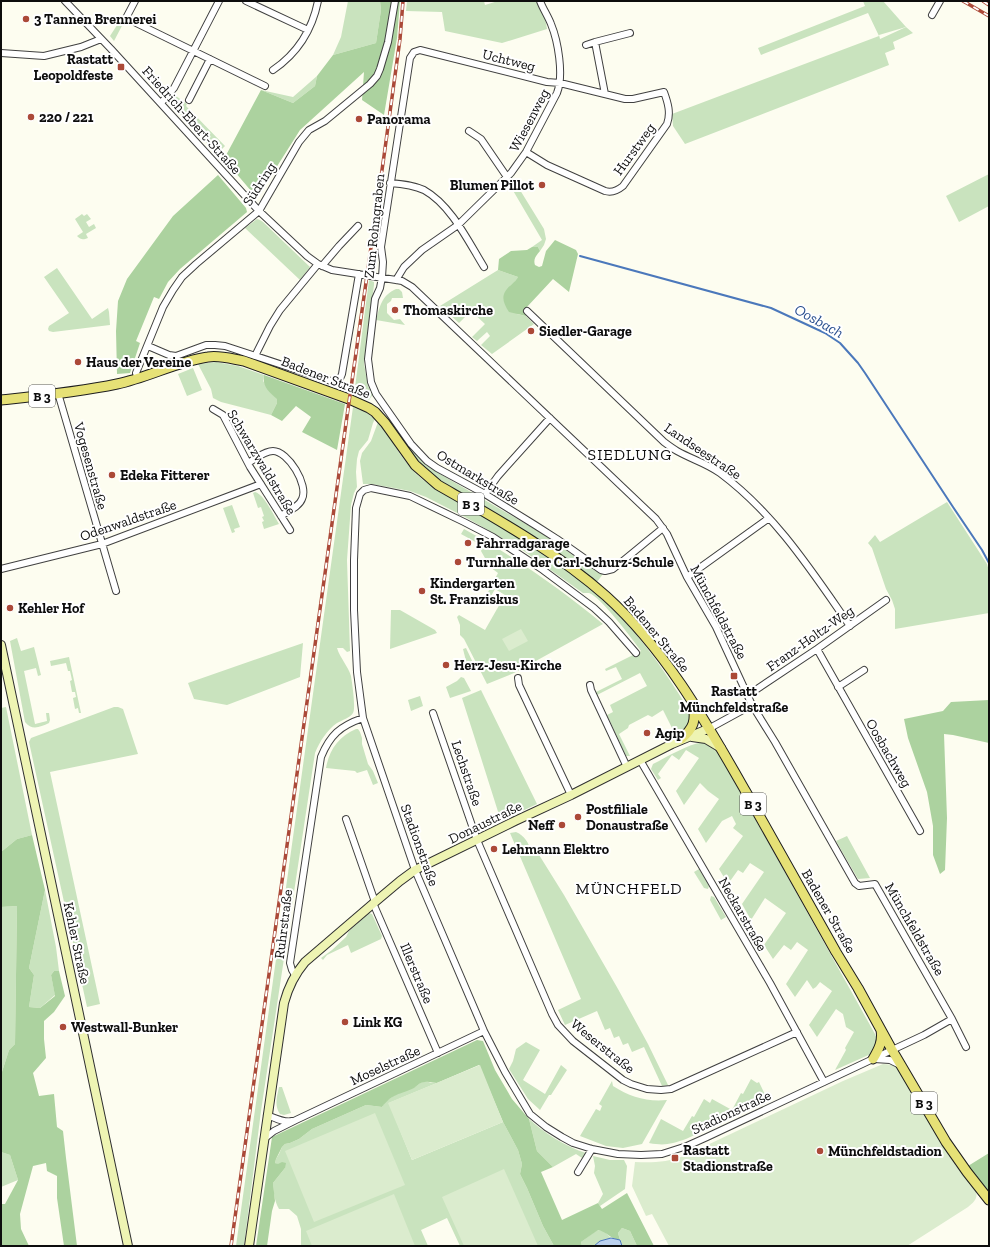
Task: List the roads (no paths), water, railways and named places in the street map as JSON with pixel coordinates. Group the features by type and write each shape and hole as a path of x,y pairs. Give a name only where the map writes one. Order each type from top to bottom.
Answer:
{"main road":[{"name":"Badener Straße","path":"1,400 58,394 116,384 138,379 193,360 209,357 226,357 244,362 349,399 369,408 385,423 408,458 425,475 438,485 505,524 587,580 606,596 634,624 657,651 710,728 892,1050 946,1142 966,1172 989,1200"},
{"path":"685,738 694,723 695,714 693,703"},
{"path":"873,1059 882,1037 881,1029"}],"street":[{"name":"Friedrich-Ebert-Straße","path":"65,1 161,103 259,211 307,256 320,265 332,270 382,277"},
{"path":"134,1 126,18 265,86"},
{"path":"161,103 174,88 219,1"},
{"path":"246,1 308,30"},
{"path":"273,70 294,53 303,40 314,16 318,1"},
{"name":"Südring","path":"138,379 136,373 163,308 182,277 259,211 299,142 309,130 325,121 370,84 377,76 389,36 395,1"},
{"name":"Wiesenweg","path":"396,280 404,267 422,250 458,225 516,168 557,93 560,83 559,56 552,26 540,1"},
{"path":"932,15 940,1"},
{"path":"586,45 630,33"},
{"path":"1,52 44,56 81,47 101,39"},
{"path":"595,42 605,94"},
{"name":"Uchtweg","path":"410,58 414,52 420,50 547,82 560,83 625,99 633,99 664,92"},
{"name":"Zum Rohngraben","path":"376,394 369,376 368,359 375,299 380,288 382,277 382,247 390,183 410,58"},
{"path":"189,100 210,59"},
{"name":"Hurstweg","path":"526,152 547,165 605,191 614,191 622,186 666,124 668,119 668,106 664,92"},
{"name":"Wiesenweg","path":"469,131 481,139 507,177"},
{"path":"390,183 413,186 437,198 458,225 484,267"},
{"path":"255,356 280,310 320,265 358,226"},
{"path":"148,346 169,355 176,356 206,345 225,346 335,382 339,381 342,374 359,274"},
{"name":"Münchfeldstraße","path":"382,277 402,281 417,292 656,519 663,528 687,577 716,627 752,704 855,883 859,886 875,884 952,1019 966,1047"},
{"name":"Landseestraße","path":"527,311 664,442 677,451 719,472 746,495 769,518 800,554 850,626"},
{"name":"Vogesenstraße","path":"58,394 116,591"},
{"name":"Ostmarkstraße","path":"376,394 412,444 427,461 557,539 599,569 605,571 613,569 663,528"},
{"name":"Schwarzwaldstraße","path":"213,409 223,415 248,463 290,530"},
{"path":"484,494 506,466 550,418"},
{"path":"248,463 269,451 275,451 284,456 294,468 300,478 304,496 298,505 281,516"},
{"name":"Odenwaldstraße","path":"1,569 102,544 261,484"},
{"name":"Stadionstraße","path":"636,653 609,622 594,608 543,570 493,537 410,496 371,488 364,490 360,494 356,508 354,610 357,672 363,718 415,870 484,1031 504,1072 530,1114 546,1127 562,1137 592,1150 633,1155 662,1154 700,1140 892,1050"},
{"path":"687,577 769,518"},
{"name":"Franz-Holtz-Weg","path":"748,695 817,649 886,600"},
{"name":"Kehler Straße","path":"1,645 128,1246"},
{"name":"Oosbachweg","path":"817,649 920,831"},
{"path":"838,687 864,670"},
{"path":"518,678 519,685 571,795"},
{"path":"590,685 627,766"},
{"path":"710,728 752,704"},
{"name":"Lechstraße","path":"433,713 477,840"},
{"name":"Ruhrstraße","path":"249,1246 284,1003 295,975 290,963 321,757 325,745 331,737 345,725 363,718"},
{"name":"Donaustraße","path":"295,975 310,958 374,902 415,870 685,738 710,728"},
{"path":"685,738 706,739 721,748"},
{"name":"Neckarstraße","path":"640,760 770,983 824,1082"},
{"name":"Illerstraße","path":"346,819 374,902 438,1053"},
{"name":"Weserstraße","path":"477,840 558,1025 574,1041 623,1080 647,1089 671,1089 797,1032"},
{"path":"892,1050 924,1035 952,1019"},
{"name":"Moselstraße","path":"264,1140 274,1131 296,1120 484,1031"},
{"path":"873,1059 890,1060 902,1066"},
{"path":"267,1115 288,1122 296,1120"},
{"path":"578,1172 592,1150"}],"water":[{"path":"611,1238 620,1240 622,1246 594,1246 600,1241"}],"waterway":[{"name":"Oosbach","path":"580,256 771,308 825,333 840,343 865,373 982,550 989,563"}],"railway":[{"path":"231,1246 384,156 400,39 403,1"},
{"path":"963,1 989,16"},
{"path":"983,1 989,5"}],"place":[{"name":"3 Tannen Brennerei","path":"26,19"},
{"name":"Rastatt Leopoldfeste","path":"121,67"},
{"name":"220 / 221","path":"31,117"},
{"name":"Panorama","path":"359,119"},
{"name":"Blumen Pillot","path":"542,185"},
{"name":"Thomaskirche","path":"395,310"},
{"name":"Siedler-Garage","path":"531,331"},
{"name":"Haus der Vereine","path":"78,362"},
{"name":"Edeka Fitterer","path":"112,475"},
{"name":"Fahrradgarage","path":"468,543"},
{"name":"Turnhalle der Carl-Schurz-Schule","path":"458,562"},
{"name":"Kindergarten St. Franziskus","path":"422,591"},
{"name":"Kehler Hof","path":"10,608"},
{"name":"Herz-Jesu-Kirche","path":"446,665"},
{"name":"Rastatt Münchfeldstraße","path":"734,676"},
{"name":"Agip","path":"647,733"},
{"name":"Postfiliale Donaustraße","path":"578,817"},
{"name":"Neff","path":"562,825"},
{"name":"Lehmann Elektro","path":"494,849"},
{"name":"Link KG","path":"345,1022"},
{"name":"Westwall-Bunker","path":"63,1027"},
{"name":"Münchfeldstadion","path":"820,1151"},
{"name":"Rastatt Stadionstraße","path":"675,1158"}],"district":[{"name":"SIEDLUNG","path":"630,454"},
{"name":"MÜNCHFELD","path":"629,888"}]}
